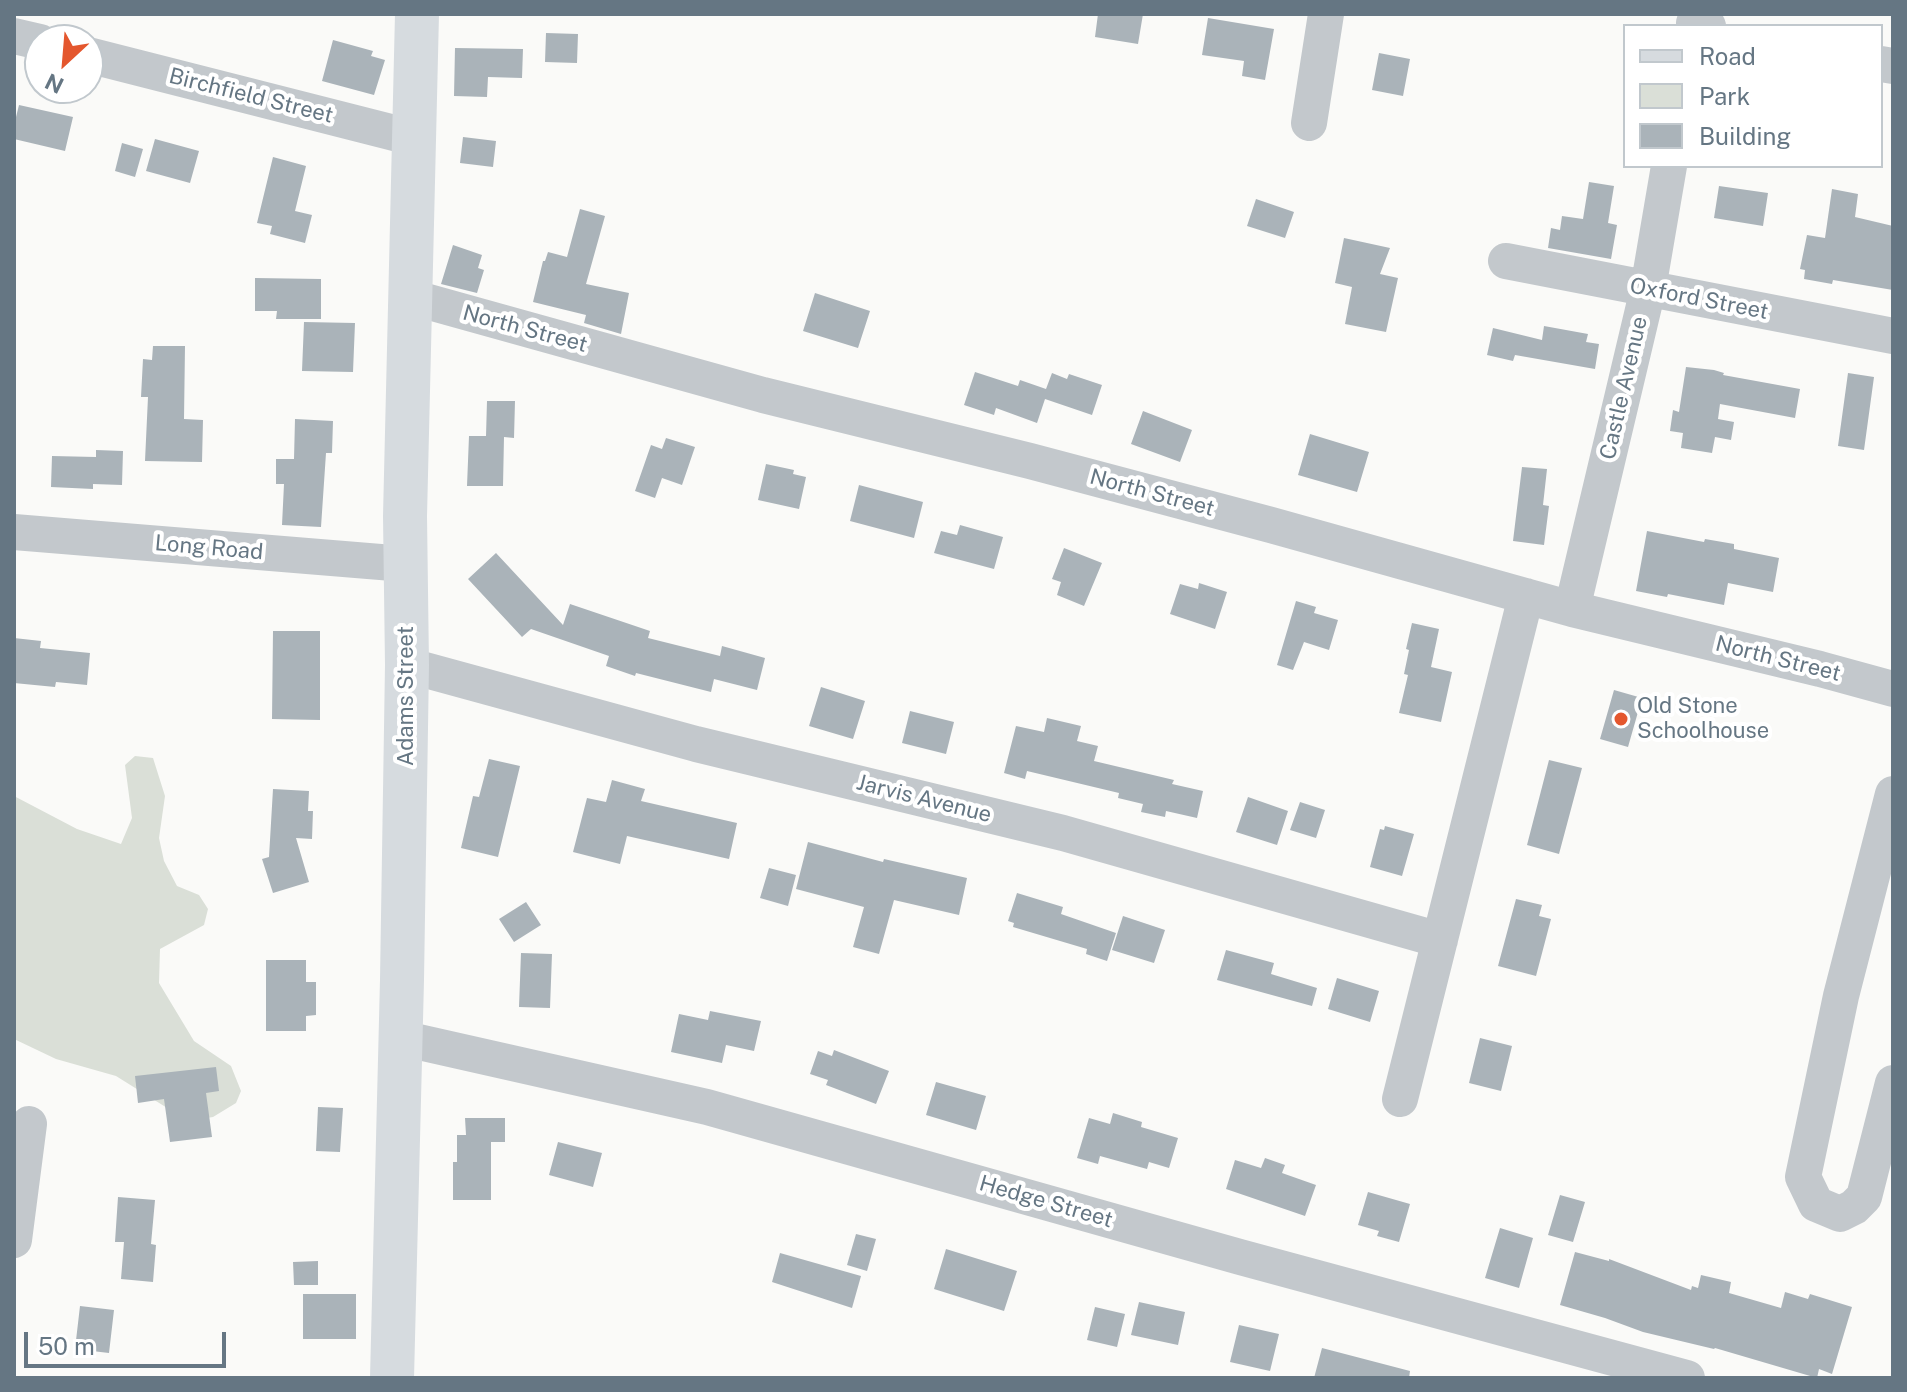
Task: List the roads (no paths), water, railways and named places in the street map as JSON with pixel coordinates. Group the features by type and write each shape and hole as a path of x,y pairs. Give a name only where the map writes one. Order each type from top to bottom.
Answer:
{"main road":[{"name":"Adams Street","path":"392,1378 401,1038 407,665 405,564 417,14"}],"street":[{"path":"1309,123 1326,14"},
{"name":"Birchfield Street","path":"104,59 414,138"},
{"name":"Castle Avenue","path":"1572,609 1648,289 1669,168"},
{"name":"Oxford Street","path":"1506,261 1893,336"},
{"name":"North Street","path":"411,297 763,395 1030,461 1572,609 1893,689"},
{"name":"Long Road","path":"14,532 405,564"},
{"path":"1400,1099 1526,596"},
{"name":"Jarvis Avenue","path":"407,665 696,744 1063,833 1440,940"},
{"path":"1893,794 1883,879 1841,996 1803,1177 1816,1204 1840,1214 1864,1197 1893,1083"},
{"name":"Hedge Street","path":"401,1038 707,1107 1240,1257 1687,1378"},
{"path":"14,1240 29,1124"}],"place":[{"name":"Old Stone Schoolhouse","path":"1621,719"}]}
